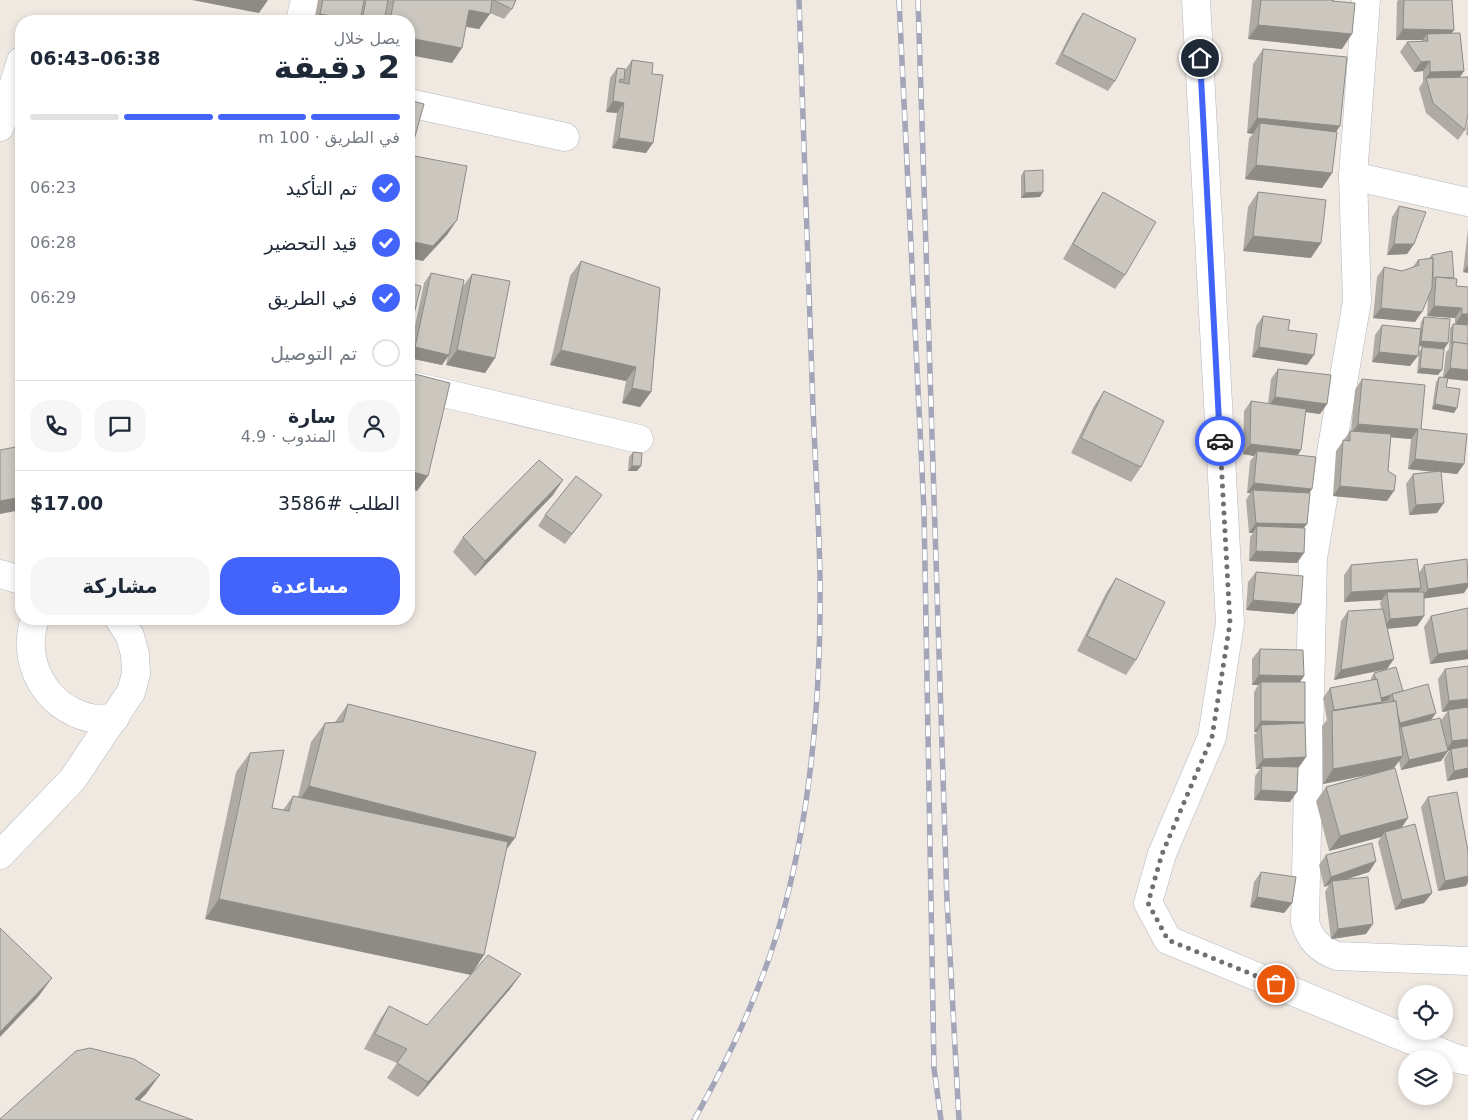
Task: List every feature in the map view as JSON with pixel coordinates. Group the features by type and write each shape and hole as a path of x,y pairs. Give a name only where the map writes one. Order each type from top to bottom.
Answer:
{"street":[{"path":"302,15 306,0"},
{"path":"1196,0 1230,623 1212,737 1162,854 1148,903 1168,940 1457,1059 1468,1061"},
{"path":"1366,0 1353,176 1357,302 1313,558 1304,922 1315,944 1325,952 1337,956 1468,961"},
{"path":"0,127 15,80"},
{"path":"415,103 565,137"},
{"path":"1353,176 1468,202"},
{"path":"415,386 639,439"},
{"path":"0,574 15,578"},
{"path":"33,625 30,654 37,676 50,696 76,713 91,718 114,718"},
{"path":"0,856 73,779 131,692 136,674 135,654 129,625"}],"building":[{"path":"323,0 364,0 361,15 320,14"},
{"path":"366,0 388,0 385,15 363,15"},
{"path":"394,0 492,0 490,14 469,10 462,48 415,39 415,15 391,15"},
{"path":"493,0 516,0 512,9"},
{"path":"1261,0 1332,0 1355,3 1352,34 1258,25"},
{"path":"1404,0 1452,0 1454,30 1403,29"},
{"path":"1083,13 1136,39 1115,81 1062,54"},
{"path":"1460,33 1464,71 1430,72 1430,61 1421,62 1407,42 1428,41 1427,34"},
{"path":"1263,49 1347,57 1340,126 1257,118"},
{"path":"632,60 653,63 652,74 663,75 653,143 619,138 624,103 613,101 617,68 625,69 624,80 620,79 619,82 629,84"},
{"path":"1468,77 1468,114 1465,130 1433,103 1426,78"},
{"path":"415,102 424,104 415,136"},
{"path":"1260,123 1337,132 1332,173 1256,165"},
{"path":"415,156 467,166 457,220 433,246 415,242"},
{"path":"1043,170 1043,192 1025,193 1024,171"},
{"path":"1103,192 1156,222 1125,275 1073,244"},
{"path":"1258,192 1326,200 1321,243 1253,236"},
{"path":"1399,206 1426,212 1414,244 1394,244"},
{"path":"1452,251 1454,278 1433,278 1432,255"},
{"path":"1433,258 1432,288 1422,312 1381,308 1384,267 1402,271 1419,265 1418,260"},
{"path":"581,261 660,288 651,392 632,388 636,367 561,350"},
{"path":"431,273 464,280 449,355 415,347"},
{"path":"472,274 510,281 495,358 457,350"},
{"path":"1436,277 1457,279 1456,286 1468,287 1468,314 1462,314 1462,308 1434,306"},
{"path":"415,284 421,286 415,310"},
{"path":"1263,316 1290,320 1288,330 1317,334 1314,355 1259,347"},
{"path":"1424,317 1450,319 1448,343 1421,341"},
{"path":"1453,324 1468,325 1468,344 1453,342 1452,344"},
{"path":"1382,325 1421,329 1418,356 1379,352"},
{"path":"1453,342 1468,344 1468,370 1450,368"},
{"path":"1422,347 1444,349 1442,370 1420,368"},
{"path":"1278,369 1331,375 1327,404 1275,397"},
{"path":"415,374 450,383 428,476 415,473"},
{"path":"1439,377 1448,378 1446,387 1460,389 1457,408 1435,404"},
{"path":"1362,379 1425,385 1421,429 1467,434 1464,464 1415,459 1418,429 1358,424"},
{"path":"1104,391 1164,421 1141,467 1081,438"},
{"path":"1251,401 1306,409 1301,450 1250,444"},
{"path":"1350,431 1391,434 1388,471 1396,476 1394,491 1340,486 1343,440 1350,441"},
{"path":"15,447 15,498 0,501 0,450"},
{"path":"1257,451 1316,457 1312,489 1254,483"},
{"path":"633,452 642,453 641,466 632,466"},
{"path":"539,460 563,480 485,561 463,537"},
{"path":"1441,471 1444,503 1416,505 1413,474"},
{"path":"576,476 602,495 572,534 545,515"},
{"path":"1253,490 1310,493 1307,524 1256,523"},
{"path":"1257,526 1305,528 1304,553 1256,551"},
{"path":"1417,559 1421,588 1351,592 1351,565"},
{"path":"1467,559 1468,583 1428,589 1424,565"},
{"path":"1256,572 1303,576 1301,604 1253,600"},
{"path":"1116,578 1165,602 1136,660 1087,636"},
{"path":"1387,592 1424,592 1424,616 1390,619"},
{"path":"1468,608 1468,650 1438,654 1431,616"},
{"path":"1383,609 1394,659 1341,670 1348,611"},
{"path":"1260,649 1303,650 1304,676 1259,675"},
{"path":"1468,666 1468,699 1449,701 1445,669"},
{"path":"1396,667 1403,691 1381,698 1374,673"},
{"path":"1377,679 1382,702 1334,710 1330,688"},
{"path":"1261,682 1305,682 1305,722 1261,721"},
{"path":"1428,684 1436,713 1400,723 1396,701 1394,701 1392,694"},
{"path":"1396,701 1403,756 1333,769 1332,711"},
{"path":"348,704 536,752 515,838 309,786 325,723 343,722"},
{"path":"1468,707 1468,739 1452,741 1448,710"},
{"path":"1440,718 1448,751 1409,760 1401,727"},
{"path":"1305,723 1306,757 1263,759 1261,725"},
{"path":"1468,746 1468,768 1454,771 1451,749"},
{"path":"284,750 272,808 289,811 293,796 508,842 484,955 219,899 250,753"},
{"path":"1262,766 1298,767 1297,792 1261,790"},
{"path":"1395,768 1408,818 1340,836 1326,787"},
{"path":"1457,792 1468,851 1468,876 1445,881 1428,797"},
{"path":"1415,824 1432,893 1402,900 1385,832"},
{"path":"1372,843 1376,861 1331,877 1326,855"},
{"path":"1261,872 1296,877 1292,903 1257,897"},
{"path":"1368,877 1373,924 1338,929 1332,881"},
{"path":"0,928 52,978 0,1032"},
{"path":"488,955 521,974 428,1082 397,1063 407,1049 375,1034 389,1006 427,1025"},
{"path":"90,1048 134,1059 160,1075 135,1099 193,1120 0,1120 76,1051"}],"railway":[{"path":"694,1120 740,1031 776,937 798,850 806,805 816,715 820,624 819,529 808,284 799,0"},
{"path":"899,0 924,511 934,1068 941,1120"},
{"path":"918,0 947,901 959,1120"}],"way so far":[{"path":"1220,441 1230,623 1212,737 1162,854 1148,903 1168,940 1276,984"}],"route":[{"path":"1200,58 1220,441"}]}
